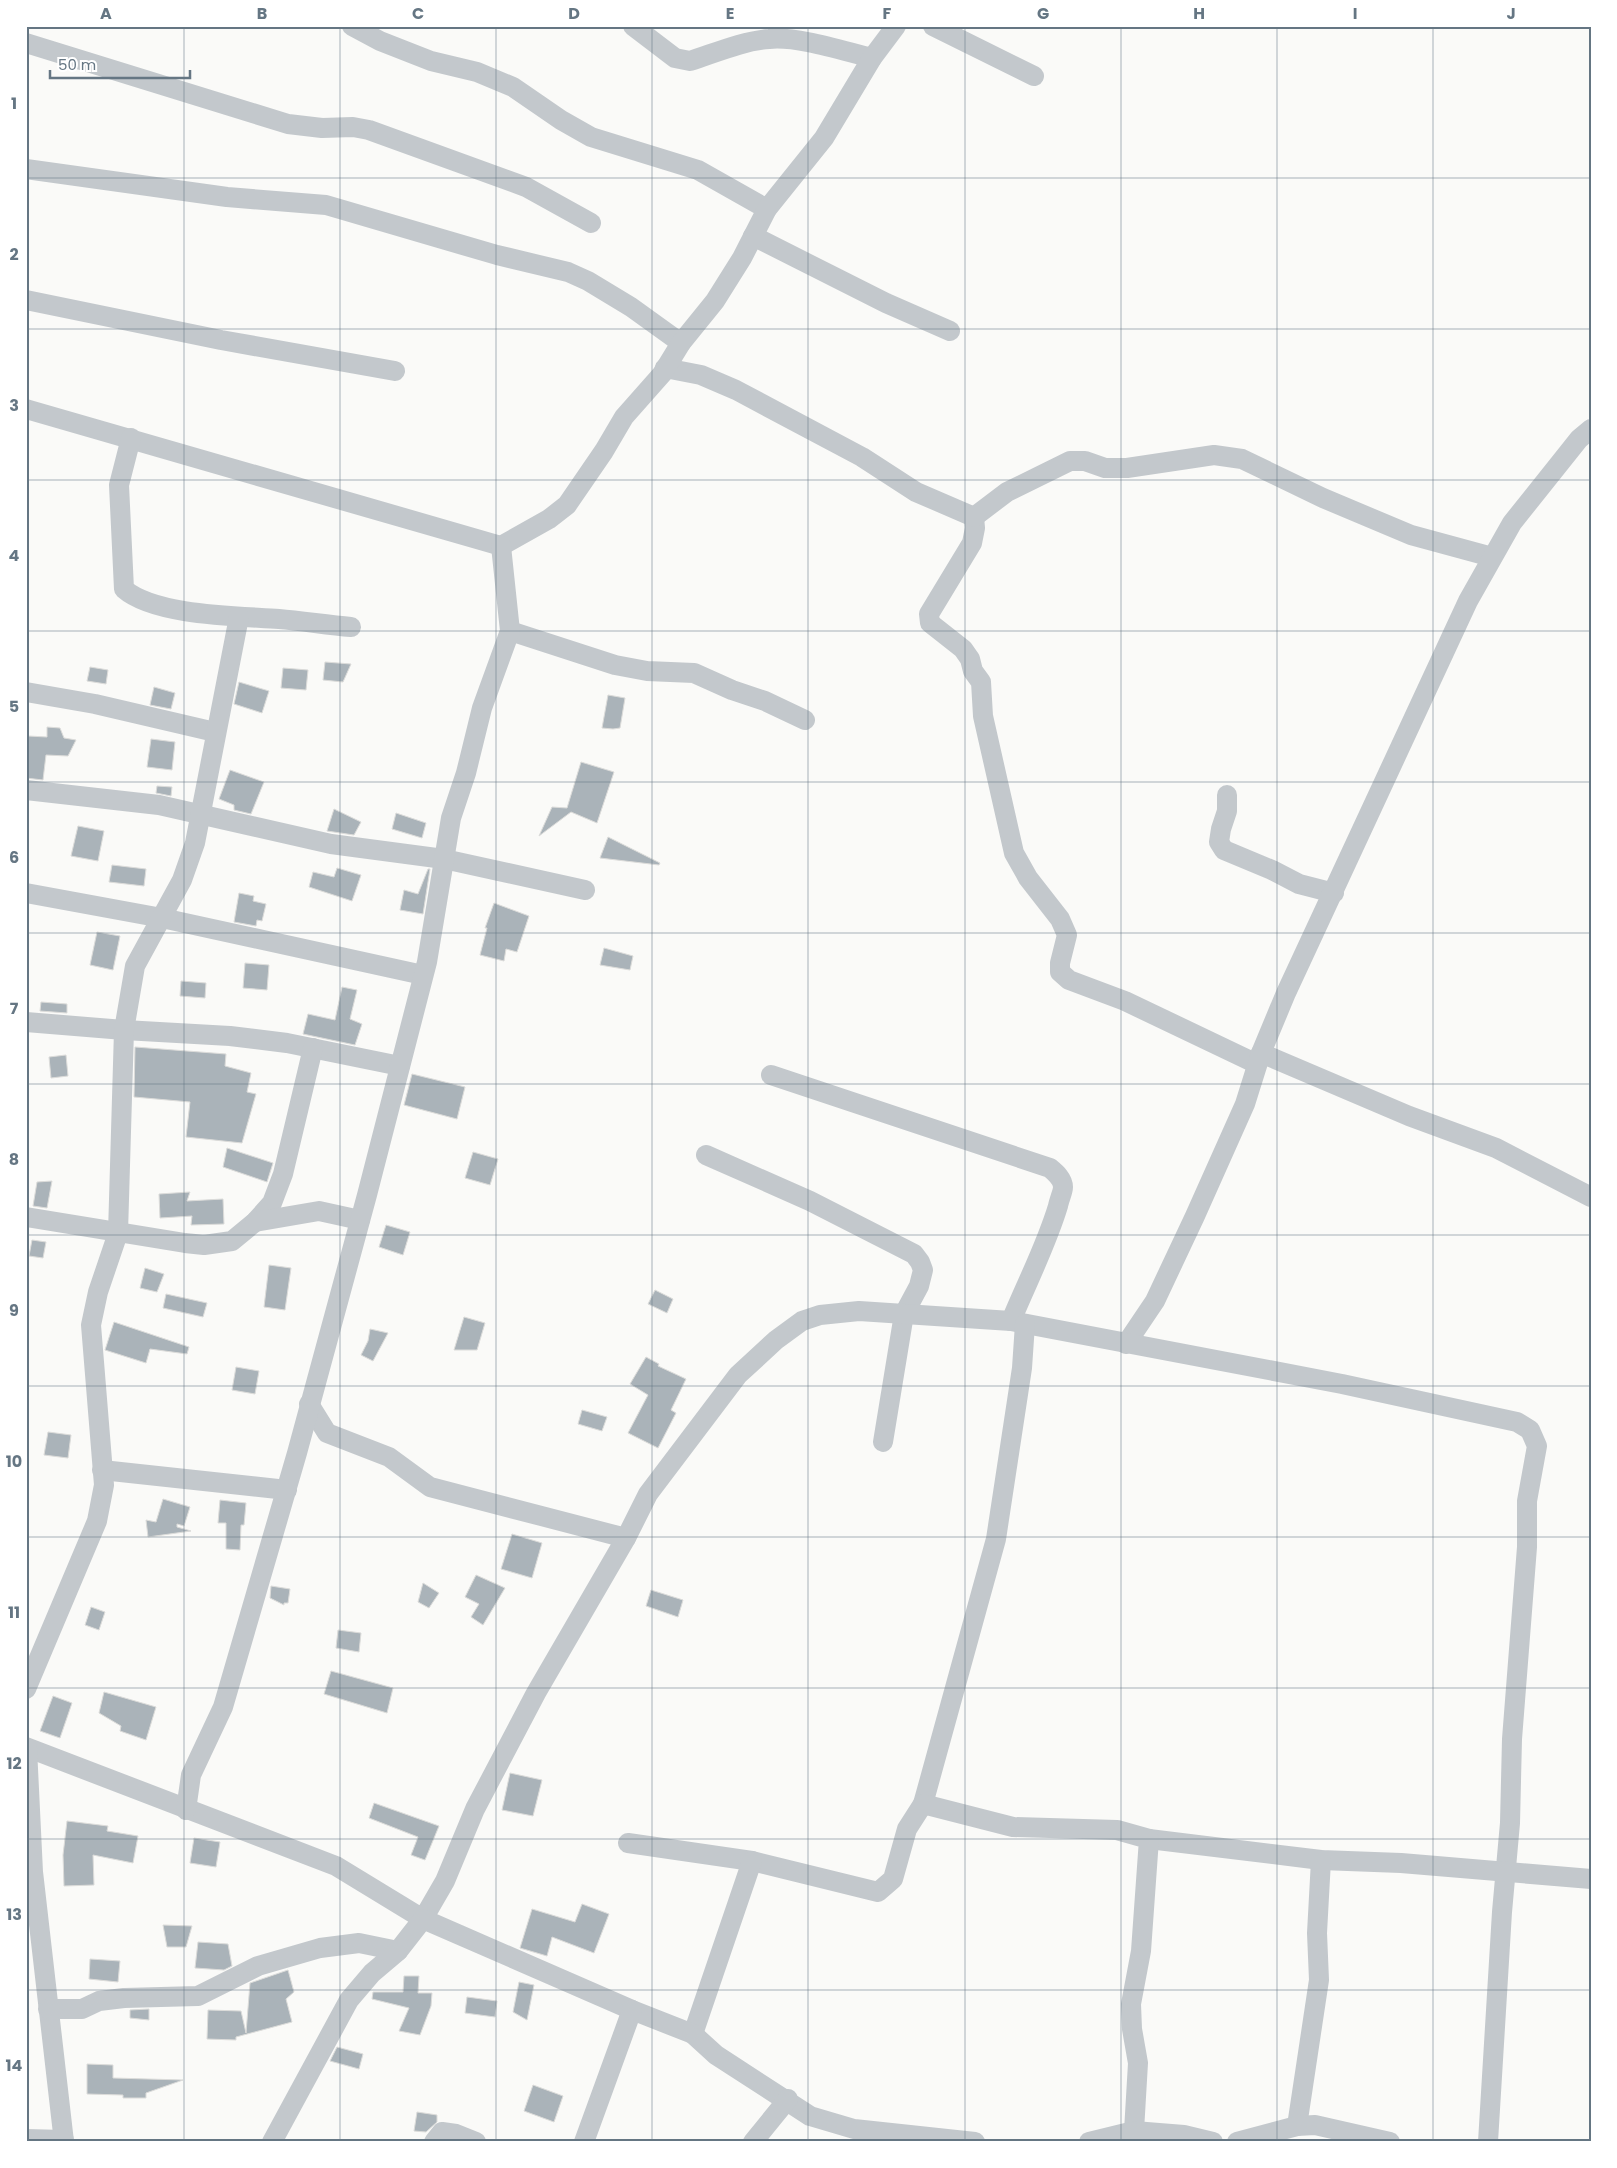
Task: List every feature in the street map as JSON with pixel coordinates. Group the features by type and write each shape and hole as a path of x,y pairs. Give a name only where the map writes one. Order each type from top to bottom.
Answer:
{"street":[{"path":"352,26 380,41 431,61 477,72 514,87 561,120 591,138 698,170 767,209"},
{"path":"26,409 501,546 549,519 567,505 604,451 624,417 666,368 682,343 715,302 767,209 824,138 872,58 896,26"},
{"path":"933,26 1034,76"},
{"path":"641,29 675,58 682,60 690,61 749,42 770,39 822,46 872,58"},
{"path":"26,43 139,80 288,124 322,128 353,127 369,130 526,187 591,223"},
{"path":"26,169 227,197 326,205 497,255 568,272 588,281 631,307 682,343"},
{"path":"753,236 886,303 950,331"},
{"path":"26,300 221,340 394,370"},
{"path":"666,368 700,375 736,390 862,457 916,492 974,517"},
{"path":"1126,1344 1155,1301 1179,1250 1245,1104 1259,1059 1286,993 1468,601 1492,556 1517,516 1579,439 1591,429"},
{"path":"131,438 119,485 124,589 138,597 167,607 239,617 291,620 351,628"},
{"path":"974,517 1007,492 1070,461 1085,461 1105,468 1127,468 1214,454 1242,459 1323,498 1411,535 1492,556"},
{"path":"974,517 975,528 972,544 929,614 930,623 962,649 970,659 973,672 981,682 983,716 1014,853 1028,878 1060,919 1066,935 1060,962 1060,972 1069,980 1125,1001 1259,1059 1496,1148 1591,1197"},
{"path":"186,1810 192,1774 223,1707 297,1452 360,1220 423,975 451,818 466,774 482,708 510,631 501,546"},
{"path":"26,1689 97,1521 103,1500 91,1325 98,1292 118,1233 124,1030 135,966 182,880 195,843 215,732 227,684 239,617"},
{"path":"510,631 615,665 647,672 694,673 724,687 765,701 805,720"},
{"path":"26,692 95,704 215,732"},
{"path":"26,790 160,805 201,816 331,844 444,859 585,890"},
{"path":"1227,795 1227,811 1220,829 1219,842 1224,850 1272,870 1299,884 1334,893"},
{"path":"26,893 162,918 423,975"},
{"path":"26,1022 230,1036 313,1048 400,1066"},
{"path":"26,1217 118,1233 204,1245 232,1241 255,1222 272,1203 284,1174 313,1048"},
{"path":"628,1843 752,1861 878,1892 893,1879 907,1829 923,1804 996,1539 1022,1368 1018,1322 1053,1223 1063,1187 1059,1176 1050,1168 772,1075"},
{"path":"706,1155 810,1201 914,1254 920,1262 923,1270 919,1286 904,1314 883,1442"},
{"path":"255,1222 319,1211 360,1220"},
{"path":"272,2142 348,2000 372,1973 398,1951 423,1919 445,1882 475,1809 536,1693 626,1538 648,1494 732,1383 776,1340 802,1321 820,1315 859,1312 1018,1322 1480,1412 1517,1422 1530,1430 1537,1446 1527,1502 1527,1547 1512,1739 1506,1872 1488,2142"},
{"path":"309,1404 327,1433 389,1457 430,1487 626,1538"},
{"path":"297,1452 327,1433"},
{"path":"102,1470 286,1490"},
{"path":"26,2139 64,2141 33,1872 26,1747 336,1866 423,1919 632,2010 693,2034 716,2055 788,2099 810,2116 854,2129 975,2142"},
{"path":"923,1804 1013,1827 1117,1830 1149,1839 1321,1860 1401,1863 1591,1879"},
{"path":"1134,2131 1138,2063 1130,2004 1141,1951 1149,1839"},
{"path":"1297,2126 1319,1980 1317,1933 1321,1860"},
{"path":"693,2034 752,1861"},
{"path":"48,2008 82,2009 99,2001 124,1998 198,1996 258,1966 320,1948 359,1943 398,1951"},
{"path":"584,2142 632,2010"},
{"path":"753,2142 788,2099"},
{"path":"1237,2142 1297,2126 1327,2127 1390,2142"},
{"path":"1088,2142 1134,2131 1184,2135 1213,2142"},
{"path":"434,2142 442,2132 456,2134 476,2142"}],"building":[{"path":"325,662 351,664 343,682 323,680"},
{"path":"90,667 108,670 106,684 87,681"},
{"path":"283,668 308,670 306,690 281,688"},
{"path":"239,682 269,691 262,713 234,704"},
{"path":"154,687 175,693 171,709 150,705"},
{"path":"608,695 625,698 620,728 602,728"},
{"path":"47,727 60,728 64,738 76,740 68,756 46,755 43,780 26,778 28,736 47,737"},
{"path":"151,739 175,742 172,770 147,767"},
{"path":"581,762 614,772 597,823 571,812 539,836 552,807 567,808"},
{"path":"230,770 264,782 251,814 234,810 234,805 219,799"},
{"path":"157,786 172,787 171,796 156,793"},
{"path":"334,809 361,822 354,835 327,831"},
{"path":"396,813 426,823 422,838 392,829"},
{"path":"78,826 104,831 98,861 71,856"},
{"path":"608,837 660,863 659,865 600,858"},
{"path":"112,865 146,869 144,886 109,882"},
{"path":"337,868 361,875 352,901 309,887 313,872 334,877"},
{"path":"428,869 430,869 423,914 400,910 404,890 418,894"},
{"path":"239,893 254,896 253,901 266,904 262,921 257,920 256,926 234,922"},
{"path":"494,903 529,916 517,952 506,949 504,961 480,955 487,928 485,928"},
{"path":"97,932 120,936 113,970 90,965"},
{"path":"604,948 633,956 630,970 600,965"},
{"path":"245,963 269,965 267,990 243,988"},
{"path":"181,981 206,983 205,998 180,996"},
{"path":"342,987 357,990 350,1019 362,1024 355,1045 303,1034 308,1014 335,1020"},
{"path":"41,1002 67,1004 67,1013 40,1011"},
{"path":"135,1047 226,1054 225,1066 251,1073 247,1092 256,1094 242,1143 186,1137 190,1102 134,1097"},
{"path":"66,1055 68,1076 51,1078 49,1057"},
{"path":"412,1074 465,1087 457,1119 404,1105"},
{"path":"227,1148 273,1163 267,1182 223,1167"},
{"path":"473,1152 498,1159 490,1185 465,1178"},
{"path":"52,1181 47,1208 33,1206 37,1182"},
{"path":"190,1192 187,1201 223,1199 224,1224 191,1225 192,1216 160,1218 159,1194"},
{"path":"386,1225 410,1232 403,1255 379,1247"},
{"path":"32,1240 46,1242 43,1258 29,1256"},
{"path":"269,1265 291,1268 285,1310 264,1307"},
{"path":"145,1268 164,1274 157,1292 140,1288"},
{"path":"655,1290 673,1299 667,1313 648,1304"},
{"path":"166,1294 207,1303 203,1317 163,1308"},
{"path":"464,1317 485,1323 477,1350 454,1350"},
{"path":"114,1322 189,1347 187,1354 150,1349 146,1363 105,1350"},
{"path":"370,1329 388,1333 373,1361 361,1355 368,1341"},
{"path":"646,1357 659,1364 658,1366 686,1379 671,1410 676,1413 658,1448 628,1433 648,1395 630,1384"},
{"path":"236,1367 259,1371 255,1394 232,1390"},
{"path":"582,1410 607,1417 602,1431 578,1424"},
{"path":"48,1432 71,1435 68,1458 44,1455"},
{"path":"163,1499 190,1507 184,1526 177,1524 177,1527 191,1531 148,1537 146,1520 156,1522"},
{"path":"220,1500 246,1503 244,1525 241,1525 240,1550 226,1549 226,1523 218,1523"},
{"path":"512,1534 542,1543 532,1578 501,1569"},
{"path":"476,1575 505,1588 483,1625 471,1617 479,1604 465,1597"},
{"path":"423,1583 439,1593 429,1608 418,1602"},
{"path":"271,1586 290,1589 288,1603 284,1603 284,1605 270,1598"},
{"path":"651,1590 683,1600 678,1617 646,1606"},
{"path":"91,1607 105,1612 99,1630 85,1625"},
{"path":"338,1630 361,1633 359,1652 336,1648"},
{"path":"331,1671 393,1688 387,1713 324,1694"},
{"path":"104,1692 156,1707 146,1740 120,1731 121,1726 99,1713"},
{"path":"53,1696 72,1703 60,1738 40,1731"},
{"path":"510,1773 542,1780 533,1816 502,1810"},
{"path":"374,1803 439,1826 425,1860 411,1855 418,1837 369,1818"},
{"path":"67,1821 108,1826 107,1831 138,1836 133,1863 93,1855 94,1885 64,1886 63,1855"},
{"path":"194,1838 220,1842 216,1867 190,1863"},
{"path":"582,1904 609,1914 594,1953 552,1937 547,1956 520,1948 532,1909 575,1922"},
{"path":"163,1925 192,1926 186,1947 167,1947"},
{"path":"198,1942 228,1944 232,1966 224,1970 195,1968"},
{"path":"90,1959 120,1961 118,1982 89,1979"},
{"path":"288,1970 294,1992 286,1999 292,2022 236,2037 236,2040 207,2039 208,2010 241,2011 246,2033 250,1983"},
{"path":"404,1976 419,1976 418,1993 432,1993 431,2006 420,2035 399,2031 409,2008 372,1999 373,1992 403,1992"},
{"path":"519,1982 534,1985 527,2020 513,2012"},
{"path":"467,1997 497,2001 495,2017 465,2013"},
{"path":"149,2009 149,2020 130,2018 130,2010"},
{"path":"337,2047 363,2054 359,2069 330,2061"},
{"path":"87,2064 113,2065 113,2078 183,2080 146,2093 146,2098 123,2098 123,2095 87,2094"},
{"path":"533,2085 563,2096 554,2122 524,2111"},
{"path":"417,2112 437,2115 437,2122 426,2132 414,2131"}]}
